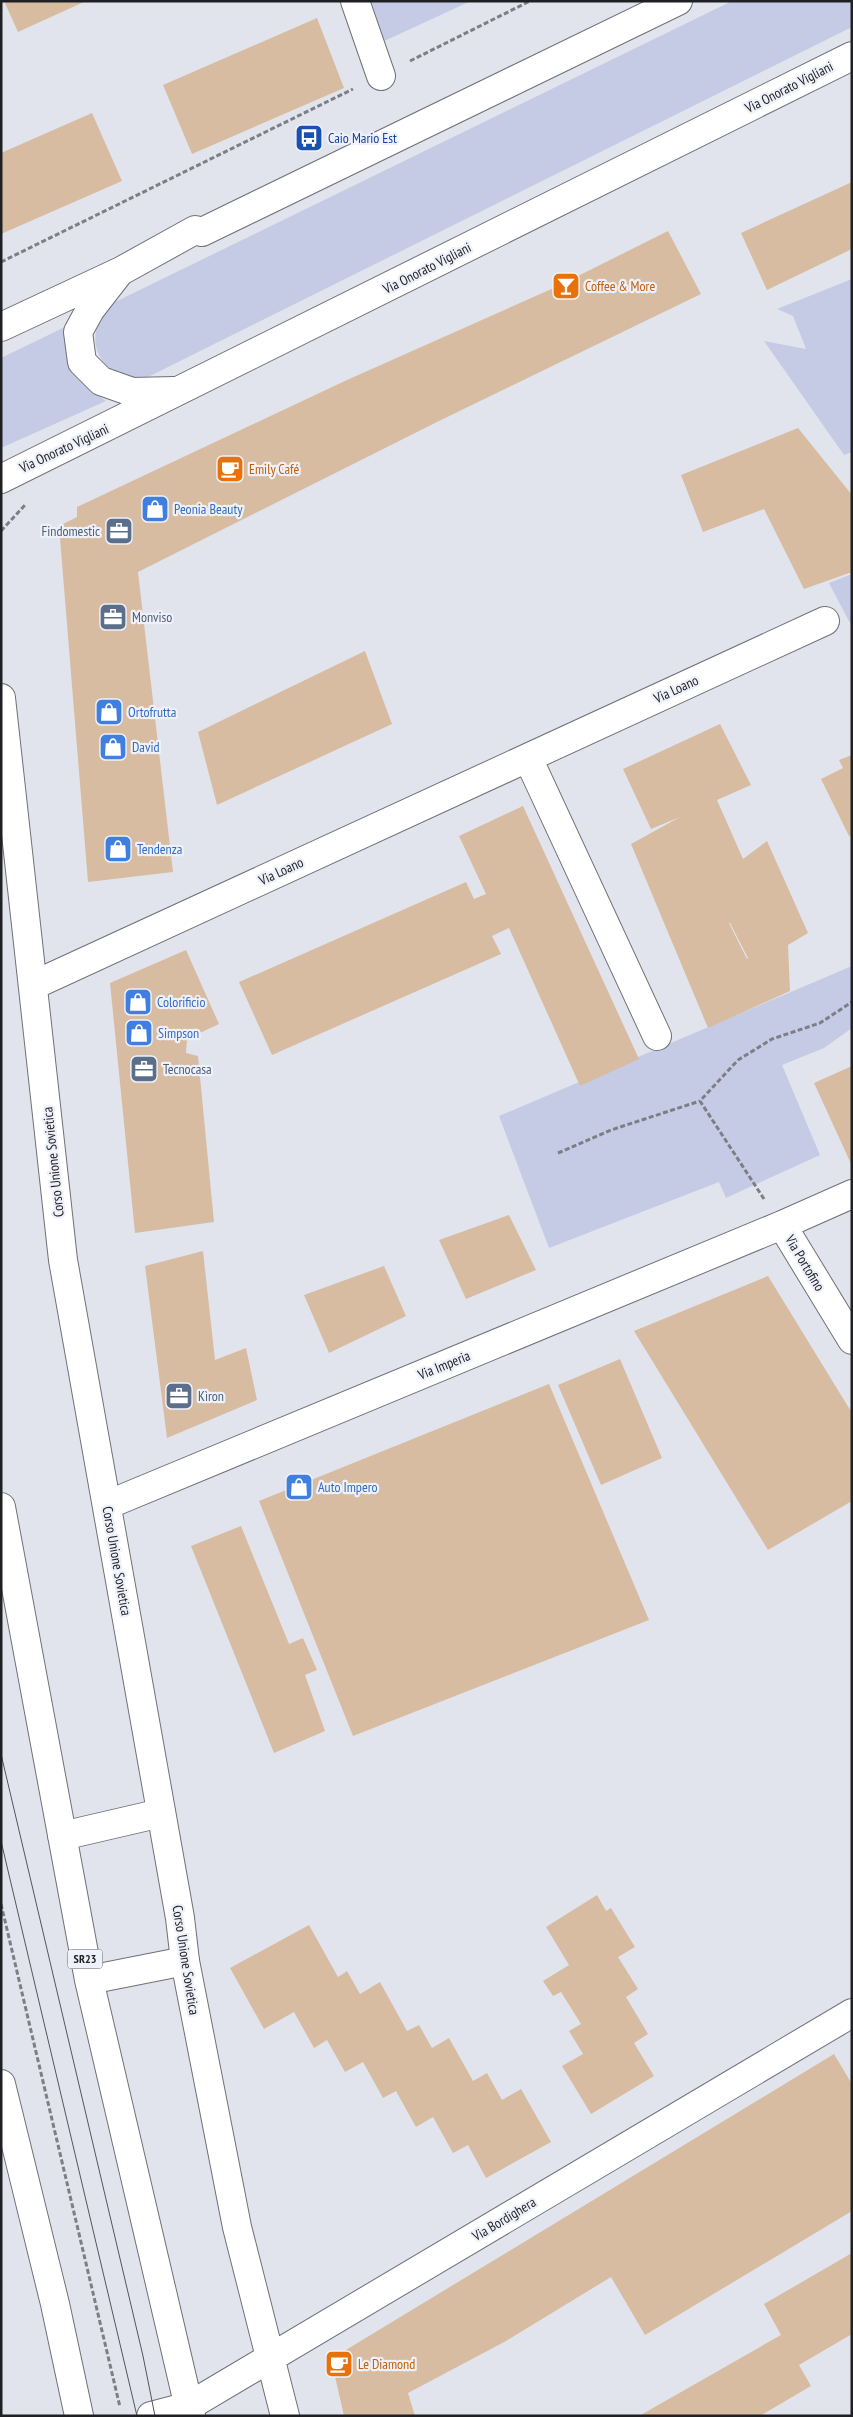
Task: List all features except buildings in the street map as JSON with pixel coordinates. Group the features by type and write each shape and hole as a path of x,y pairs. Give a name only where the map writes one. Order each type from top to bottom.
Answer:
{"street":[{"path":"355,1 380,76"},
{"path":"1,327 121,271 196,230 202,232 678,1"},
{"name":"Via Onorato Vigliani","path":"1,478 180,391 852,56"},
{"path":"121,271 90,310 78,332 82,362 101,381 132,392 180,391"},
{"name":"Via Loano","path":"34,985 825,621"},
{"name":"Corso Unione Sovietica","path":"1,698 63,1260 180,1918 184,1961 238,2227 285,2416"},
{"path":"528,758 657,1036"},
{"name":"Via Portofino","path":"852,1194 782,1225 852,1340"},
{"name":"Via Imperia","path":"107,1505 782,1225"},
{"name":"SR23","path":"1,1507 88,1980 190,2411"},
{"path":"62,1836 161,1813"},
{"path":"88,1980 184,1961"},
{"name":"Via Bordighera","path":"151,2416 190,2411 270,2358 852,2013"},
{"path":"1,2084 55,2304 79,2416"}],"path":[{"path":"1,262 530,1"},
{"path":"1,532 27,502"},
{"path":"558,1153 611,1130 700,1101 738,1060 772,1039 820,1024 852,1002"},
{"path":"700,1101 782,1225"},
{"path":"1,1904 122,2416"}],"shaded area":[{"path":"365,1 471,1 380,43"},
{"path":"732,1 852,1 852,27 146,378 128,378 109,368 103,362 96,346 95,337 101,317 115,302"},
{"path":"852,279 852,452 844,455 764,341 806,349 793,316 777,309"},
{"path":"67,326 74,370 85,384 106,401 1,448 1,358"},
{"path":"852,574 852,627 829,583"},
{"path":"852,966 852,1028 824,1048 782,1065 820,1155 726,1198 719,1182 549,1248 499,1116"}],"tram line":[{"path":"1,1754 143,2356 155,2416"},
{"path":"1,1841 137,2416"}],"place":[{"name":"Caio Mario Est","path":"309,138"},
{"name":"Coffee & More","path":"566,286"},
{"name":"Emily Café","path":"230,469"},
{"name":"Peonia Beauty","path":"155,509"},
{"name":"Findomestic","path":"119,531"},
{"name":"Monviso","path":"113,617"},
{"name":"Ortofrutta","path":"109,712"},
{"name":"David","path":"113,747"},
{"name":"Tendenza","path":"118,849"},
{"name":"Colorificio","path":"138,1002"},
{"name":"Simpson","path":"139,1033"},
{"name":"Tecnocasa","path":"144,1069"},
{"name":"Kìron","path":"179,1396"},
{"name":"Auto Impero","path":"299,1487"},
{"name":"Le Diamond","path":"339,2364"}]}
